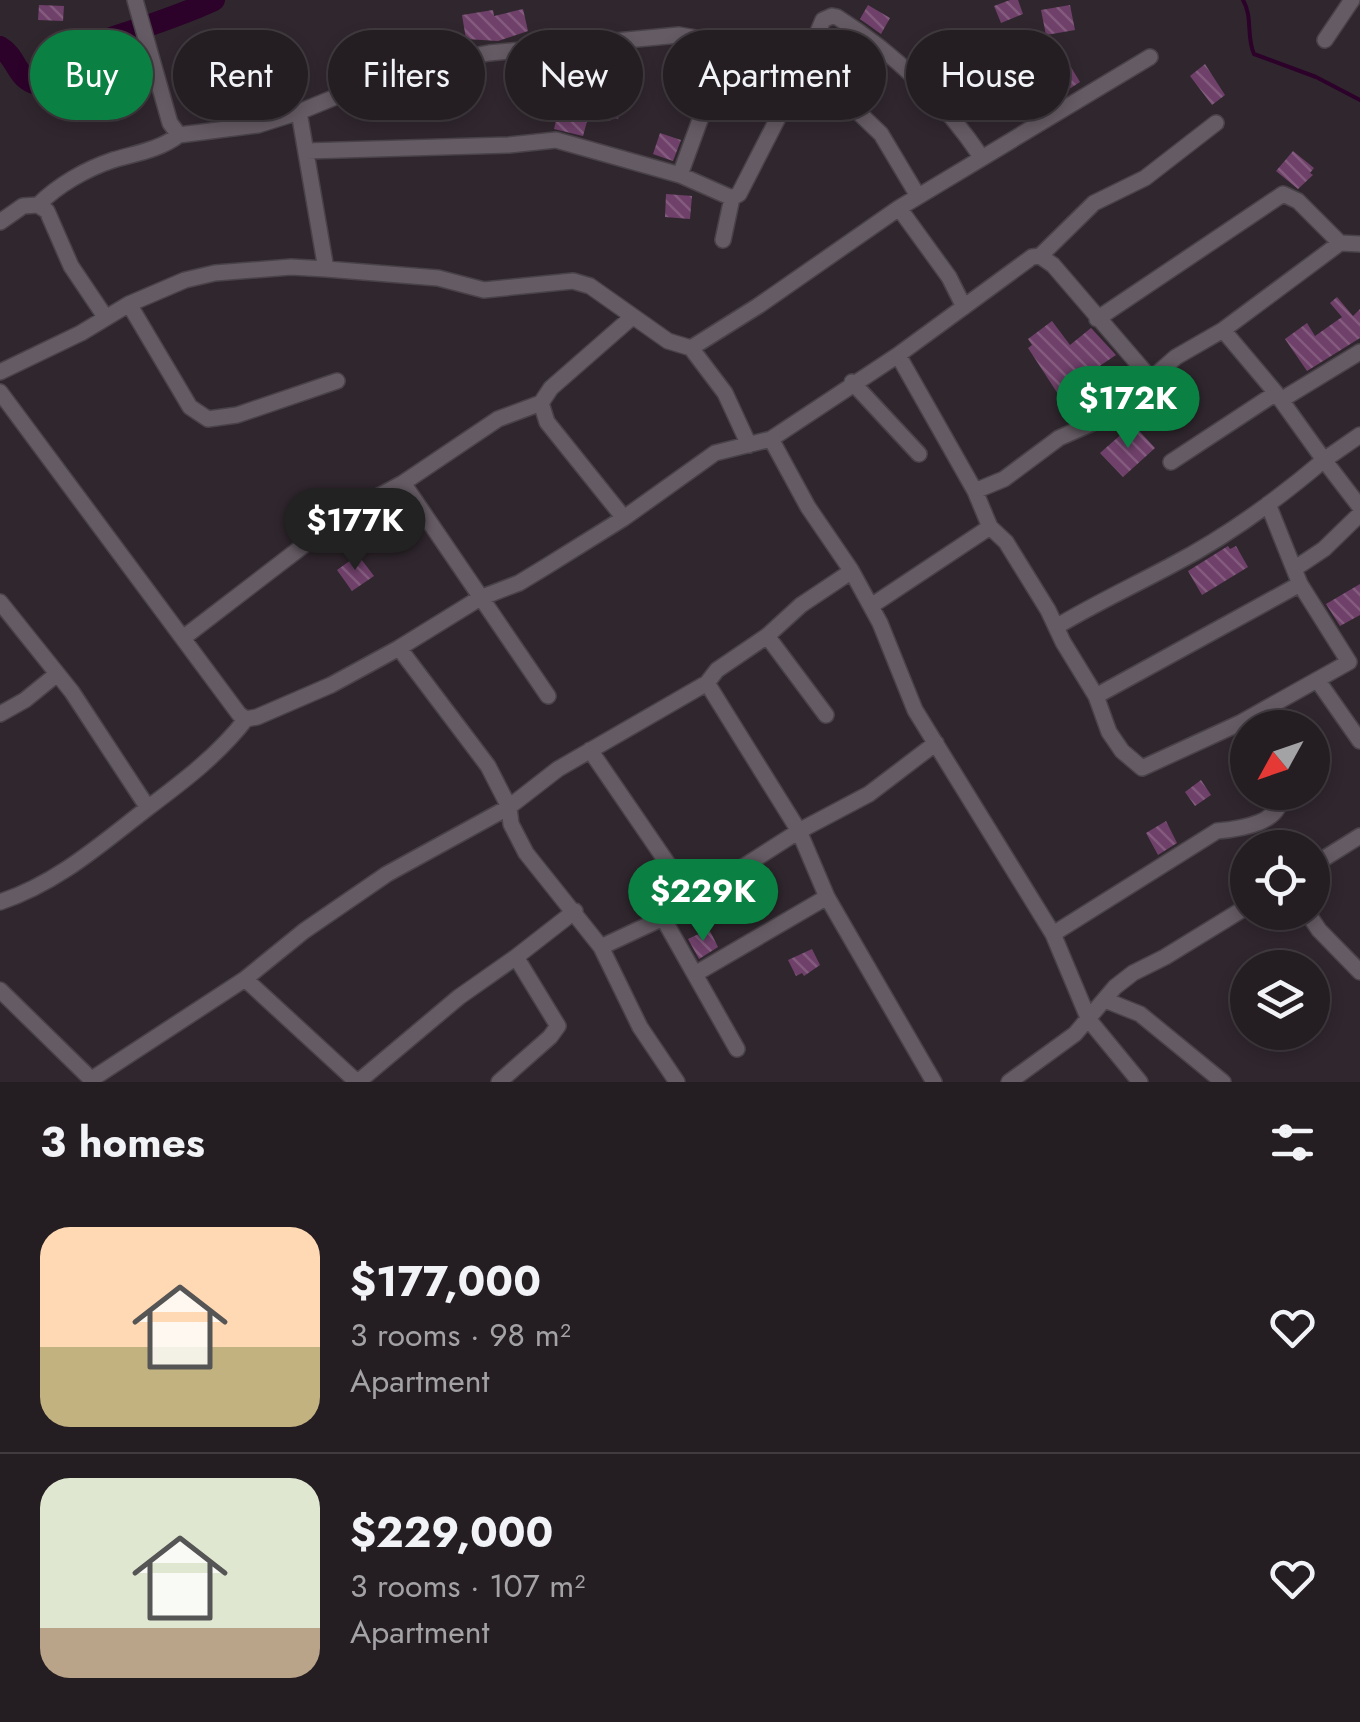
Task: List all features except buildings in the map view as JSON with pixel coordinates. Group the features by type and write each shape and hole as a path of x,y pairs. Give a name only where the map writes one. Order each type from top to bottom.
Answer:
{"street":[{"path":"135,0 170,123 179,134"},
{"path":"1324,40 1352,0"},
{"path":"819,30 823,20 832,16 853,30"},
{"path":"308,108 401,70 489,54 679,35 719,42 724,50 680,175"},
{"path":"886,54 910,72 958,122 982,158"},
{"path":"691,348 918,196 1150,57"},
{"path":"0,222 23,206 38,204 77,177 110,161 150,151 179,134 274,120"},
{"path":"300,120 326,269"},
{"path":"723,240 732,198 739,194 777,120"},
{"path":"866,120 881,134 918,196"},
{"path":"0,902 33,890 80,862 225,746 246,719 331,685 480,598 519,583 624,518 715,454 771,439 1032,257 1040,256 1094,204 1145,178 1216,123"},
{"path":"306,152 556,140 680,175 732,198"},
{"path":"1097,319 1283,194 1298,201 1340,244"},
{"path":"38,204 48,210 71,266 106,318"},
{"path":"900,208 964,307"},
{"path":"975,492 996,484 1059,438 1113,414 1176,357 1223,330 1340,244 1360,244"},
{"path":"1040,256 1053,265 1150,379"},
{"path":"0,372 81,334 128,304 185,280 215,273 291,266 438,278 484,290 573,281 590,286 668,341 691,348 725,393 750,446"},
{"path":"128,304 190,407 208,419 238,415 337,380"},
{"path":"183,638 342,516 403,483 498,419 542,403 551,388 631,318"},
{"path":"1096,696 1297,576 1360,510 1279,396 1223,330"},
{"path":"1171,462 1360,352"},
{"path":"898,354 990,526 1006,542 1056,626 1122,751 1142,768 1230,733"},
{"path":"852,382 919,454"},
{"path":"0,392 246,719"},
{"path":"542,403 548,422 624,518"},
{"path":"1056,626 1176,564 1268,504 1360,435"},
{"path":"771,439 808,507 871,606 915,710 1052,934 1089,1020 1140,1082"},
{"path":"403,483 548,696"},
{"path":"1268,504 1297,576 1354,659 1272,710"},
{"path":"871,606 990,526"},
{"path":"0,990 93,1080 245,979 304,931 387,874 509,807 558,769 707,683 717,670 851,570"},
{"path":"0,602 88,714 148,808"},
{"path":"767,636 826,715"},
{"path":"399,648 473,744 509,807 516,836 526,853 601,947 640,1027 677,1082"},
{"path":"0,714 57,674"},
{"path":"1318,681 1360,741"},
{"path":"707,683 799,830 827,898 934,1082"},
{"path":"601,947 663,918 799,830 869,794 936,743"},
{"path":"590,750 692,899"},
{"path":"1052,934 1217,831 1246,828 1278,810"},
{"path":"1330,855 1360,836"},
{"path":"695,974 827,898"},
{"path":"245,979 358,1082 460,996 575,910"},
{"path":"1009,1082 1089,1020 1133,973 1230,917"},
{"path":"663,918 737,1049"},
{"path":"1318,930 1360,972"},
{"path":"499,1082 558,1026 516,957"},
{"path":"1105,1000 1140,1014 1224,1082"}],"waterway":[{"path":"0,47 23,76 34,83 106,40 214,0"},
{"path":"1243,0 1254,54 1316,77 1360,100"}]}
